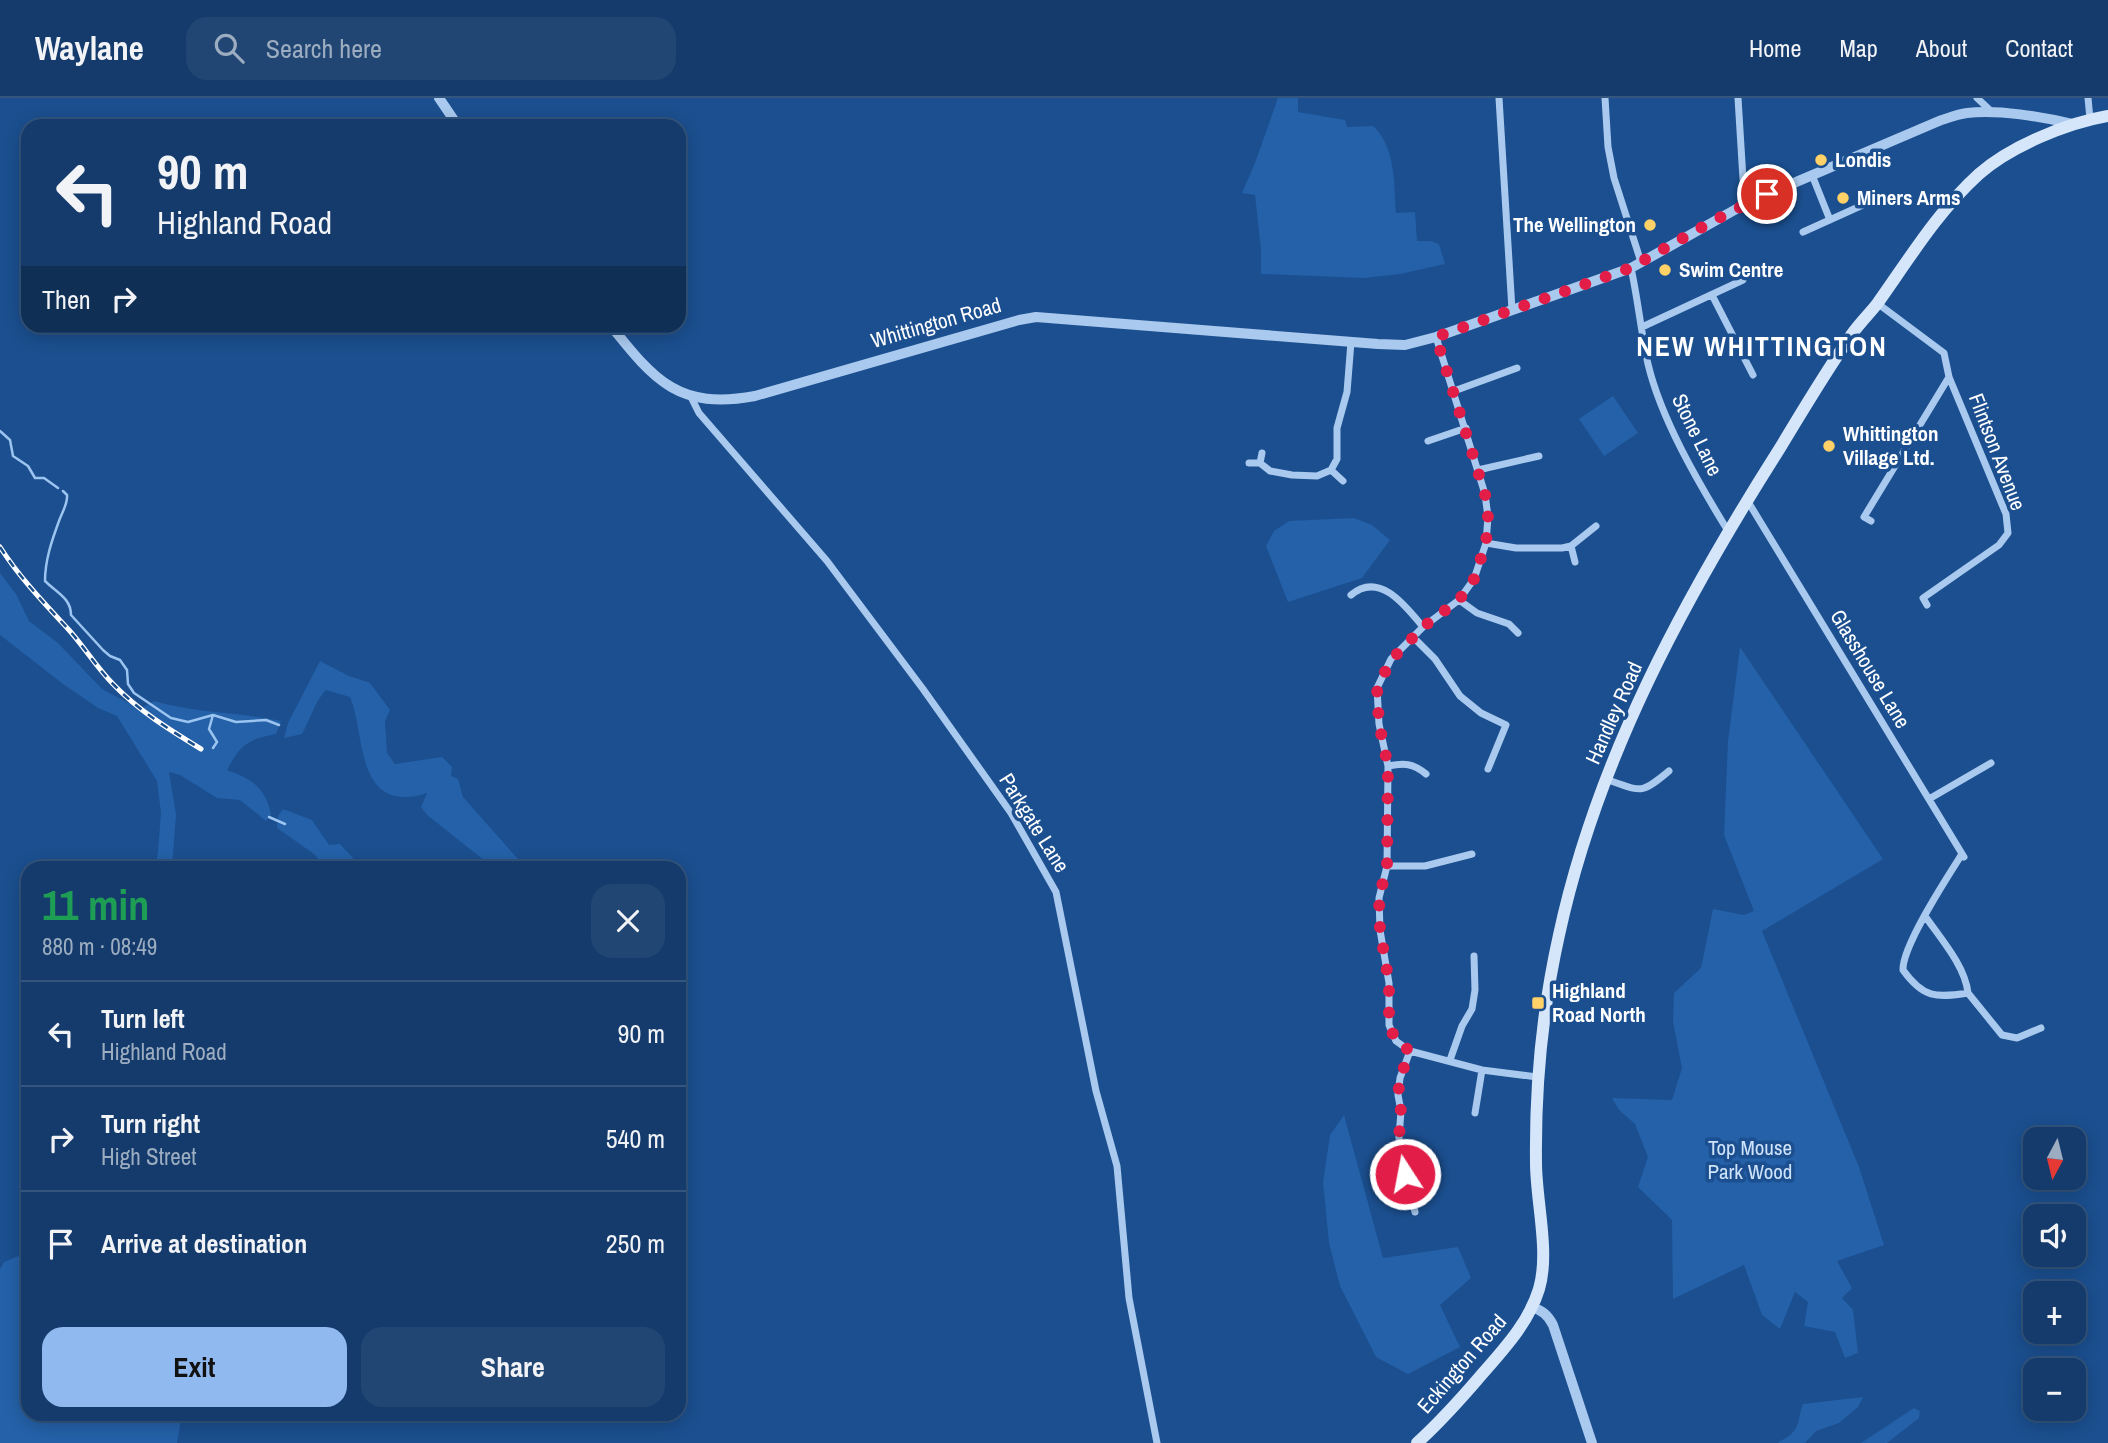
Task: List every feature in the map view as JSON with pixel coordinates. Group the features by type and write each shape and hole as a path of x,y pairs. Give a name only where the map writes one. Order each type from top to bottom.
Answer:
{"main road":[{"name":"Handley Road","path":"1531,1307 1539,1289 1542,1261 1536,1188 1538,1077 1544,1018 1559,935 1581,849 1605,779 1638,702 1687,603 1747,500 1852,335 1944,209 1982,171 2004,156 2073,124 2108,116"},
{"name":"Eckington Road","path":"1417,1443 1437,1425 1515,1335 1531,1307"}],"street":[{"path":"439,98 453,119"},
{"path":"1499,98 1512,310"},
{"name":"Stone Lane","path":"1605,98 1608,147 1636,265 1648,364 1659,399 1675,434 1728,531"},
{"path":"1738,98 1747,203"},
{"path":"1977,98 1992,113"},
{"path":"2088,98 2090,119"},
{"name":"Whittington Road","path":"617,333 656,377 691,397 737,399 1035,317 1405,345 1436,337 1636,265 1747,203 1939,121 1966,113 1992,113 2049,118 2073,124"},
{"path":"1812,175 1830,220"},
{"path":"1803,232 1866,204"},
{"path":"1642,327 1743,280"},
{"path":"1712,295 1753,375"},
{"name":"Flintson Avenue","path":"1877,303 1944,353 1949,377 2006,514 2008,533 1999,545 1923,598 1927,605"},
{"path":"1436,337 1466,428 1485,494 1488,517 1486,543 1474,579 1459,600 1423,627 1391,660 1377,688 1379,724 1388,766 1387,866 1379,898 1380,930 1389,983 1389,1025 1396,1041 1410,1051 1482,1070 1538,1077"},
{"path":"1249,463 1260,463 1270,471 1292,475 1317,476 1331,470 1337,459 1337,428 1347,392 1351,342"},
{"path":"1454,391 1517,368"},
{"path":"1871,522 1864,517 1949,377"},
{"name":"Parkgate Lane","path":"691,397 699,413 827,561 923,689 1011,813 1056,892 1096,1091 1117,1166 1129,1298 1157,1443"},
{"path":"1428,441 1466,428"},
{"path":"1260,463 1262,453"},
{"path":"1478,470 1539,456"},
{"path":"1331,470 1343,481"},
{"name":"Glasshouse Lane","path":"1747,500 1963,855 1925,916"},
{"path":"1486,543 1516,548 1562,548 1571,546 1596,526"},
{"path":"1571,546 1575,562"},
{"path":"1351,595 1360,587 1368,585 1393,594 1408,607 1423,627"},
{"path":"1459,600 1477,612 1508,624 1518,634"},
{"path":"1413,636 1435,659 1460,696 1480,713 1506,724 1488,769"},
{"path":"1388,766 1402,763 1414,765 1426,774"},
{"path":"1929,799 1991,763"},
{"path":"1605,779 1637,789 1647,789 1668,771"},
{"path":"1387,866 1425,866 1472,853"},
{"path":"1968,993 1933,996 1920,990 1903,970 1905,952 1925,916 1967,982 1968,993 2002,1035 2017,1038 2041,1028"},
{"path":"1450,1060 1462,1026 1472,1009 1475,990 1474,956"},
{"path":"1410,1051 1400,1078 1399,1137 1400,1156 1415,1212"},
{"path":"1475,1113 1482,1070"},
{"path":"1531,1307 1540,1309 1553,1325 1592,1443"}],"green space":[{"path":"1278,98 1298,98 1298,112 1345,120 1347,127 1373,126 1381,135 1390,155 1396,213 1415,212 1417,241 1439,244 1445,264 1400,274 1364,278 1261,274 1255,195 1242,193"},
{"path":"1613,396 1638,433 1604,456 1579,419"},
{"path":"1354,518 1372,525 1390,540 1362,578 1288,602 1266,546 1274,531 1289,521"},
{"path":"0,573 16,594 29,621 58,643 102,689 140,709 154,701 281,721 276,734 246,744 236,754 227,770 250,780 261,790 271,814 266,821 240,800 217,798 180,775 169,772 176,815 173,861 156,861 161,813 157,781 117,716 98,708 63,684 0,635"},
{"name":"Top Mouse Park Wood","path":"1740,647 1883,859 1762,931 1859,1167 1884,1245 1837,1261 1852,1288 1842,1298 1853,1310 1858,1353 1845,1358 1835,1332 1804,1326 1808,1302 1795,1292 1780,1329 1762,1315 1744,1265 1673,1299 1672,1220 1638,1187 1648,1157 1635,1124 1619,1110 1612,1098 1672,1100 1682,1068 1673,1022 1674,993 1701,968 1713,909 1744,915 1754,911 1724,835 1728,741"},
{"path":"320,661 370,683 390,710 385,721 387,753 395,764 442,757 452,767 451,776 458,779 463,797 520,861 485,861 427,815 421,807 427,793 404,797 383,790 367,768 350,697 326,690 302,734 284,738 288,723"},
{"path":"283,809 312,820 329,845 340,844 356,861 320,861 277,828 278,816"},
{"path":"1344,1115 1383,1258 1458,1247 1471,1278 1440,1305 1460,1347 1408,1374 1376,1357 1340,1286 1329,1243 1323,1182 1330,1135"},
{"path":"21,1255 21,1421 181,1421 177,1443 0,1443 0,1269 4,1262"},
{"path":"1863,1397 1858,1407 1839,1423 1816,1431 1805,1443 1778,1443 1795,1429 1803,1404"},
{"path":"1914,1408 1920,1411 1919,1418 1887,1443 1861,1443"}],"waterway":[{"path":"0,431 10,440 13,456 28,466 35,478 44,478 58,488"},
{"path":"63,491 67,495 67,502 49,550 45,581 66,600 71,615 103,650 120,660 127,670 128,684 134,693 171,718 188,722 213,715 236,722 266,720 279,725"},
{"path":"213,715 209,729 217,742 213,748"},
{"path":"269,817 285,824"}],"railway":[{"path":"0,547 24,580 114,685 144,712 201,749"}],"place":[{"name":"Londis","path":"1821,160"},
{"name":"Miners Arms","path":"1843,198"},
{"name":"The Wellington","path":"1650,225"},
{"name":"Swim Centre","path":"1665,270"},
{"name":"Whittington Village Ltd.","path":"1829,446"},
{"name":"Highland Road North","path":"1538,1003"}],"district":[{"name":"NEW WHITTINGTON","path":"1762,346"}],"route":[{"path":"1405,1174 1400,1156 1401,1111 1398,1095 1400,1078 1410,1051 1396,1041 1389,1025 1389,983 1380,930 1379,898 1387,866 1388,766 1379,724 1377,688 1391,660 1423,627 1459,600 1474,579 1486,543 1488,517 1485,494 1466,428 1436,337 1630,268 1767,194"}]}
